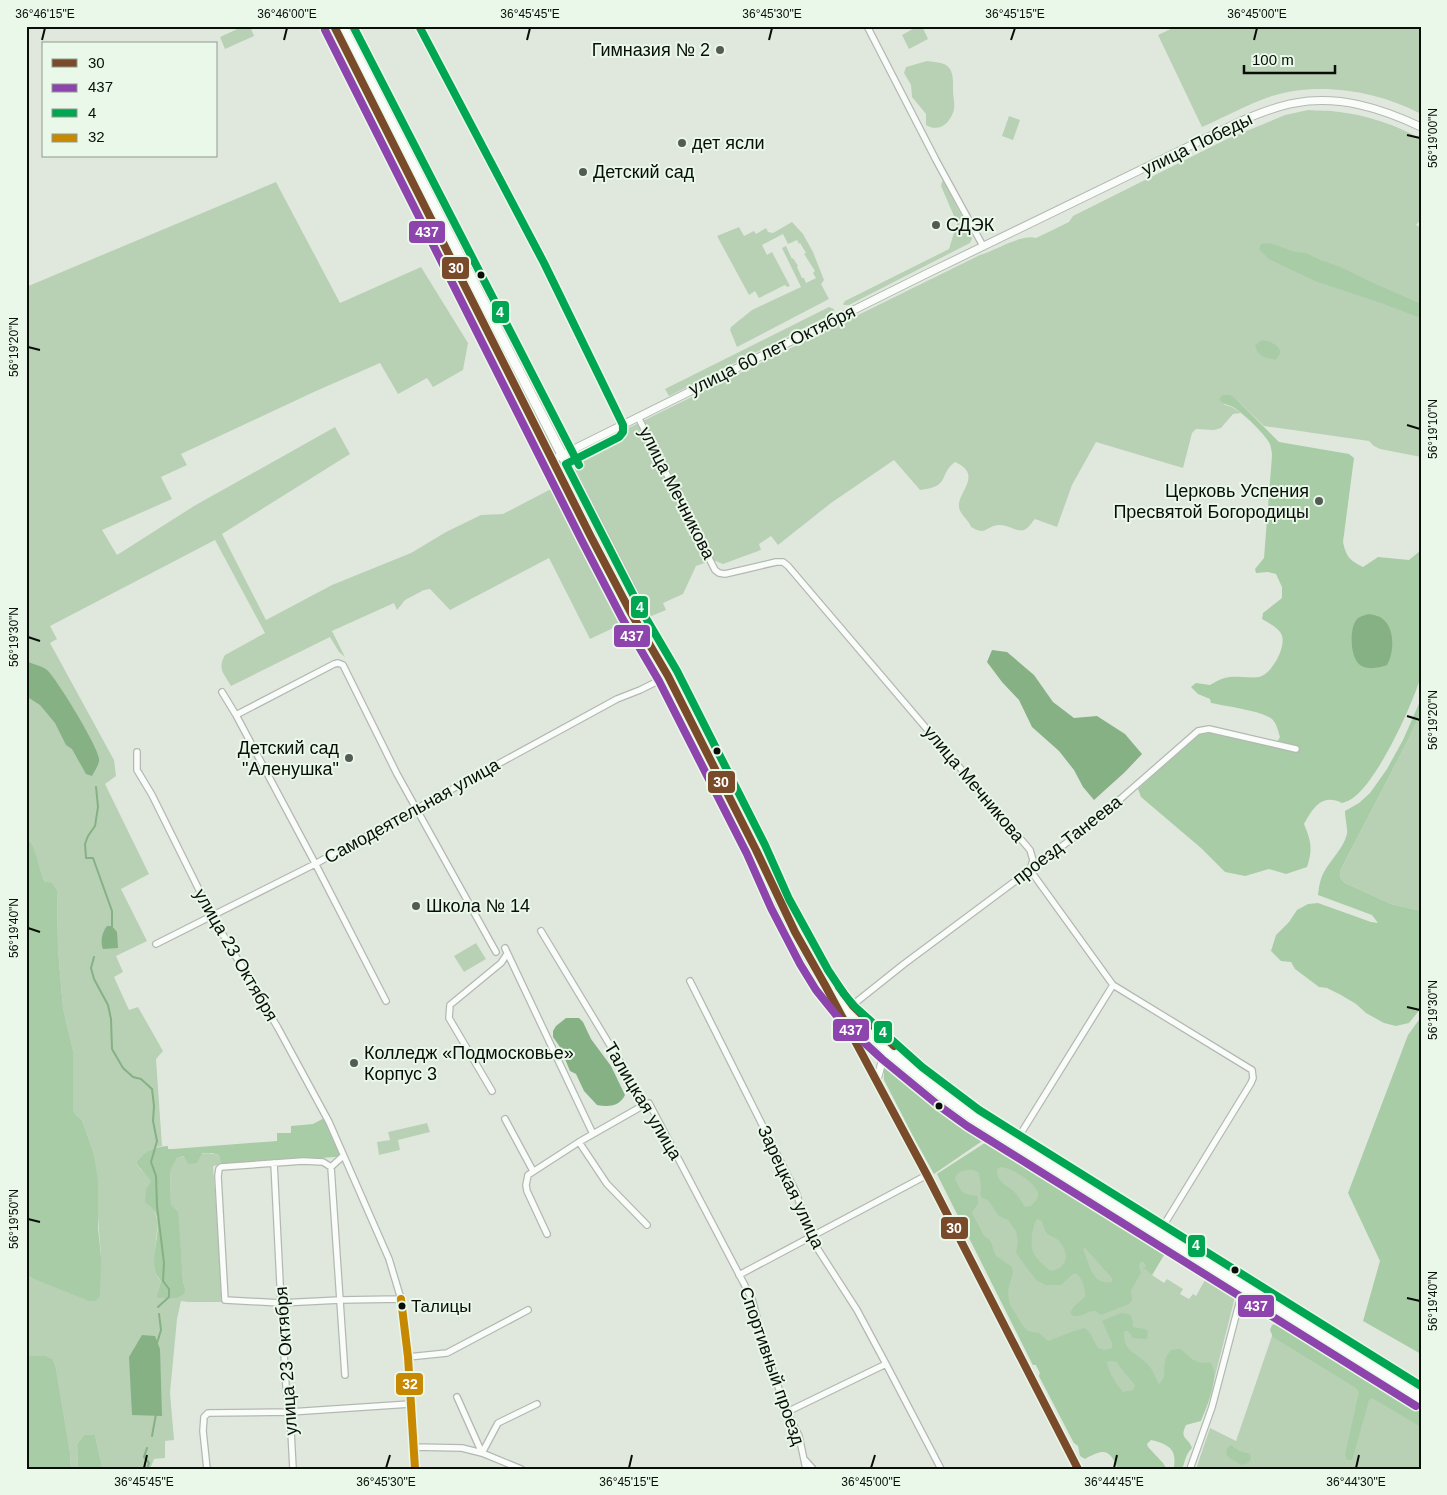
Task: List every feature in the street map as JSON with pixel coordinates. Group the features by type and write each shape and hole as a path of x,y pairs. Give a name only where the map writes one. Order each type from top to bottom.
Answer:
{"highway":[{"path":"334,26 552,460 631,613 668,676 780,903 809,959 825,985 944,1098 1421,1398"},
{"path":"342,26 788,898 823,963 842,991 848,1008"},
{"path":"892,1049 953,1095 1018,1138 1421,1389"}],"street":[{"path":"867,26 983,246"},
{"name":"улица Победы","path":"983,246 1241,121 1281,106 1308,101 1346,102 1384,111 1421,127"},
{"name":"улица 60 лет Октября","path":"552,460 983,246"},
{"name":"улица Мечникова","path":"638,417 715,570 725,574 776,562 783,562 788,566 1030,850 1033,860 1030,870 1113,985 1249,1067 1253,1073 1251,1083 1162,1228"},
{"path":"236,715 336,663 344,666 416,809 496,952"},
{"name":"Самодеятельная улица","path":"156,944 315,864 617,698 640,690 668,676"},
{"path":"222,692 315,864 386,1002"},
{"name":"проезд Танеева","path":"848,1008 1093,823 1198,731 1209,730 1296,749"},
{"name":"улица 23 Октября","path":"136,752 137,770 152,795 212,916 282,1034 329,1122 343,1156"},
{"name":"Талицкая улица","path":"541,931 628,1075 644,1105 649,1103 739,1275"},
{"path":"492,1091 449,1018 450,1005 501,963 506,951 593,1134"},
{"name":"Зарецкая улица","path":"690,981 796,1192 810,1237 857,1310 941,1469"},
{"path":"825,985 927,1175 1078,1469"},
{"path":"1018,1138 1113,985"},
{"path":"877,1080 882,1062 892,1049"},
{"path":"547,1234 526,1185 528,1175 579,1142 644,1105"},
{"path":"505,1118 533,1171"},
{"path":"579,1142 607,1184 647,1224"},
{"path":"346,1375 332,1167 343,1156 389,1259 401,1298 408,1357 414,1469"},
{"path":"332,1167 323,1162 303,1161 221,1167 218,1172 226,1300 281,1303 401,1298"},
{"name":"улица 23 Октября","path":"274,1163 286,1386 290,1412 293,1469"},
{"path":"739,1275 927,1175"},
{"name":"Спортивный проезд","path":"739,1275 752,1299 767,1356 787,1412 799,1436 806,1469"},
{"path":"1190,1469 1212,1407 1239,1304 1247,1289"},
{"path":"408,1357 447,1353 528,1310"},
{"path":"787,1412 886,1364"},
{"path":"457,1397 482,1453"},
{"path":"207,1469 203,1431 204,1417 208,1413 290,1412 410,1404"},
{"path":"482,1453 498,1424 537,1404"},
{"path":"413,1446 462,1448 482,1453 521,1469"},
{"path":"804,1458 813,1469"}],"shaded area":[{"path":"244,26 250,26 254,36 225,49 220,37"},
{"path":"918,26 922,26 928,39 909,49 902,35"},
{"path":"1177,26 1421,26 1421,114 1386,99 1368,94 1328,89 1309,89 1272,96 1202,127 1158,35"},
{"path":"927,61 946,65 949,67 952,76 954,109 950,119 944,125 935,128 926,125 926,114 912,97 911,85 904,73 906,67"},
{"path":"1308,110 1335,111 1371,118 1402,129 1421,139 1421,219 1416,225 1421,228 1421,457 1380,449 1369,441 1264,426 1236,399 1223,404 1241,413 1233,414 1221,428 1214,430 1196,429 1192,433 1183,468 1096,442 1072,485 1057,527 1035,519 1024,530 995,525 984,531 971,527 959,507 959,501 968,478 968,472 963,467 955,462 950,466 941,483 937,486 920,490 894,460 831,503 778,545 771,536 759,544 761,550 723,564 713,560 696,566 683,594 663,603 666,610 649,617 577,471 578,458 586,449 980,255 1016,240 1030,237 1036,238 1069,222 1073,216 1227,139 1285,115"},
{"path":"1009,116 1020,120 1013,140 1002,136"},
{"path":"942,181 971,234 972,239 970,243 849,305 844,305 845,301 949,249 957,223 941,186"},
{"path":"276,182 340,303 421,267 468,343 463,370 433,387 427,378 398,394 380,363 181,454 187,465 161,477 172,499 102,530 117,555 194,506 335,427 350,454 222,534 266,620 332,585 411,553 446,532 481,515 503,514 553,488 624,623 590,639 549,558 450,610 430,589 424,590 405,600 397,610 394,603 332,631 345,657 339,652 330,637 231,686 222,668 225,655 265,633 215,540 50,626 57,639 50,643 114,760 116,776 105,784 149,874 121,889 147,941 116,956 123,972 114,977 129,1010 138,1007 163,1051 156,1059 162,1146 151,1149 136,1162 151,1182 154,1210 158,1222 155,1251 156,1270 161,1281 156,1298 177,1298 185,1289 181,1256 171,1206 170,1170 177,1158 208,1153 219,1155 221,1165 213,1166 224,1302 181,1301 177,1319 170,1393 174,1440 165,1441 165,1458 154,1459 150,1469 101,1469 95,1435 84,1435 77,1444 78,1469 71,1469 70,1452 53,1359 46,1356 26,1356 26,1275 32,1278 101,1257 93,1151 82,1120 73,1110 73,1050 63,1008 58,949 57,892 45,882 29,841 26,841 26,287"},
{"path":"792,222 803,234 813,252 824,280 821,284 829,299 737,347 730,330 731,327 752,310 801,287 782,248 786,246 806,283 816,278 813,273 815,271 804,254 806,253 800,243 797,240 788,244 783,234 762,245 767,255 772,252 790,286 787,287 785,285 759,298 755,291 749,295 717,236 739,227 744,236 754,231 756,234 766,228 768,232 773,233"},
{"path":"1270,243 1295,252 1306,253 1341,267 1421,304 1421,318 1315,281 1269,259 1259,249 1261,244"},
{"path":"829,307 834,309 832,314 669,396 665,389"},
{"path":"1262,340 1273,343 1279,349 1281,352 1276,360 1265,358 1258,352 1255,345"},
{"path":"1223,395 1230,395 1236,399 1279,442 1349,454 1354,458 1343,542 1345,551 1351,560 1363,567 1378,557 1409,560 1421,552 1421,676 1417,689 1393,741 1373,776 1363,789 1353,798 1343,803 1335,800 1324,801 1311,813 1304,824 1310,845 1307,867 1286,874 1269,869 1245,876 1225,872 1201,848 1141,797 1138,789 1194,737 1203,731 1271,746 1276,744 1280,737 1275,723 1267,716 1211,703 1210,699 1198,694 1191,687 1196,683 1210,685 1229,677 1259,677 1264,675 1273,666 1280,654 1283,641 1281,633 1262,619 1263,613 1282,598 1282,587 1276,574 1268,572 1256,573 1255,569 1264,558 1272,456 1270,446 1264,435 1248,419 1219,399"},
{"path":"1369,614 1384,620 1388,624 1392,635 1391,654 1387,665 1376,668 1361,666 1355,659 1352,647 1352,633 1355,622 1359,617"},
{"path":"992,650 1007,652 1034,675 1053,702 1074,718 1097,716 1125,734 1142,754 1094,800 1059,751 1032,727 1019,700 987,662"},
{"path":"26,660 47,670 76,712 99,758 98,765 92,776 86,774 72,749 66,745 55,723 40,705 26,696"},
{"path":"1421,699 1421,712 1340,874 1341,879 1345,883 1391,904 1421,911 1421,1008 1409,1023 1396,1026 1384,1023 1366,1013 1341,995 1327,988 1319,987 1295,969 1291,962 1281,961 1271,951 1276,935 1289,922 1297,910 1308,904 1318,903 1378,923 1372,915 1318,895 1319,886 1324,872 1345,839 1347,832 1345,811 1359,803 1370,793 1387,769 1403,740"},
{"path":"1421,712 1421,911 1391,904 1345,883 1340,875 1341,869"},
{"path":"26,841 29,841 34,849 45,882 52,883 57,891 58,949 63,1008 73,1050 73,1110 82,1120 93,1151 98,1180 98,1227 101,1257 100,1296 96,1301 89,1301 26,1275"},
{"path":"107,926 112,926 117,932 118,948 103,949 102,937"},
{"path":"476,943 486,959 464,972 454,956"},
{"path":"1421,1017 1421,1354 1363,1321 1380,1261 1348,1193 1408,1035"},
{"path":"566,1018 579,1018 583,1022 591,1039 611,1066 625,1095 620,1102 609,1106 597,1105 584,1091 576,1074 570,1071 560,1047 553,1037 553,1031 556,1026"},
{"path":"888,1066 896,1068 940,1107 988,1137 934,1174 884,1080 884,1069"},
{"path":"326,1117 343,1156 221,1165 219,1155 212,1153 202,1153 197,1163 188,1164 184,1156 177,1158 170,1171 171,1205 178,1212 185,1289 184,1294 177,1298 156,1298 161,1281 154,1265 158,1227 157,1218 154,1210 145,1202 146,1189 151,1182 136,1162 150,1150 158,1147 168,1146 168,1149 173,1149 277,1141 277,1133 291,1133 291,1126 313,1124"},
{"path":"427,1123 430,1132 398,1140 400,1150 379,1155 377,1142 390,1140 388,1132"},
{"path":"985,1143 1164,1255 1152,1275 1164,1283 1167,1279 1183,1289 1180,1294 1189,1299 1193,1294 1196,1296 1205,1280 1235,1297 1210,1396 1074,1443 1039,1376 1040,1373 1036,1365 1033,1365 937,1174"},
{"path":"985,1143 1164,1255 1152,1275 1143,1268 1146,1267 1144,1262 1140,1263 1141,1273 1131,1290 1132,1300 1129,1304 1101,1315 1094,1311 1080,1316 1073,1315 1071,1311 1085,1297 1082,1281 1079,1276 1073,1274 1061,1285 1046,1285 1036,1280 1016,1253 1018,1241 1016,1231 1008,1220 999,1216 988,1200 982,1198 980,1194 979,1173 973,1170 966,1170 958,1173 955,1178 963,1192 978,1196 978,1204 972,1213 984,1236 991,1242 996,1256 1012,1267 1013,1272 1008,1290 1009,1303 1028,1331 1039,1333 1048,1341 1085,1328 1098,1348 1104,1350 1112,1348 1112,1343 1102,1321 1121,1313 1130,1314 1133,1327 1148,1331 1147,1339 1133,1338 1128,1331 1124,1331 1126,1344 1128,1348 1151,1368 1159,1384 1164,1376 1166,1358 1171,1350 1180,1349 1197,1362 1210,1362 1214,1374 1212,1391 1201,1421 1186,1425 1184,1430 1184,1436 1192,1448 1187,1455 1182,1469 1174,1469 1174,1456 1169,1447 1151,1440 1147,1444 1148,1447 1163,1463 1165,1469 1118,1469 1112,1457 1105,1452 1097,1453 1085,1459 1080,1456 1078,1446 1074,1443 1039,1376 1040,1373 1036,1365 1033,1365 937,1174","holes":["1000,1167 1010,1170 1033,1184 1038,1195 1031,1206 1025,1207 1019,1197 1001,1181 997,1174 997,1169","1037,1219 1042,1221 1046,1232 1058,1240 1065,1250 1064,1264 1056,1270 1050,1271 1038,1260 1033,1252 1032,1240","1085,1248 1112,1278 1112,1282 1100,1281 1096,1278 1083,1249","1107,1362 1117,1362 1135,1385 1133,1390 1123,1392 1113,1378"]},
{"path":"1272,1325 1280,1325 1421,1411 1421,1427 1372,1398 1369,1400 1352,1460 1347,1460 1345,1455 1359,1392 1356,1388 1273,1337 1270,1330"},
{"path":"1273,1333 1421,1423 1421,1469 1196,1469 1210,1428 1236,1441"},
{"path":"142,1335 155,1336 160,1349 162,1416 132,1415 129,1357"},
{"path":"26,1356 46,1356 53,1359 70,1452 71,1469 26,1469"},
{"path":"84,1435 95,1435 101,1469 78,1469 77,1444"},
{"path":"1231,1445 1239,1451 1250,1454 1251,1459 1248,1463 1242,1465 1229,1458 1226,1454 1227,1448"}],"waterway":[{"path":"96,787 98,807 95,826 85,844 86,858 93,858 112,911 112,926"},
{"path":"94,957 91,968 94,979 108,1005 111,1019 112,1049 123,1068 133,1077 141,1079 152,1089 153,1121 157,1141 151,1162 156,1176 157,1206 164,1263 163,1281 169,1289 169,1297 158,1307"},
{"path":"157,1343 161,1330 159,1314"},
{"path":"152,1436 156,1414"},
{"path":"147,1448 144,1457 149,1463 147,1469"}],"transit line":[{"name":"30","path":"334,26 591,537 631,613 668,676 756,850 795,932 927,1175 1078,1469"},
{"name":"4","path":"353,26 579,465"},
{"name":"4","path":"419,26 544,263 623,425 623,432 619,437 566,464 640,608 677,671 765,845 789,899 828,970 844,994 855,1007 922,1067 979,1110 1421,1386"},
{"name":"437","path":"325,30 582,541 622,618 659,681 747,854 771,908 800,964 816,990 841,1021 882,1059 967,1126 1416,1406"},
{"name":"30","path":"839,987 853,1006 894,1046"},
{"name":"32","path":"401,1299 408,1357 415,1469"}],"place":[{"name":"Гимназия № 2","path":"720,50"},
{"name":"дет ясли","path":"682,143"},
{"name":"Детский сад","path":"583,172"},
{"name":"СДЭК","path":"936,225"},
{"name":"Церковь Успения Пресвятой Богородицы","path":"1319,501"},
{"name":"Детский сад \"Аленушка\"","path":"349,758"},
{"name":"Школа № 14","path":"416,906"},
{"name":"Колледж «Подмосковье» Корпус 3","path":"354,1063"},
{"name":"Талицы","path":"402,1306"}]}
